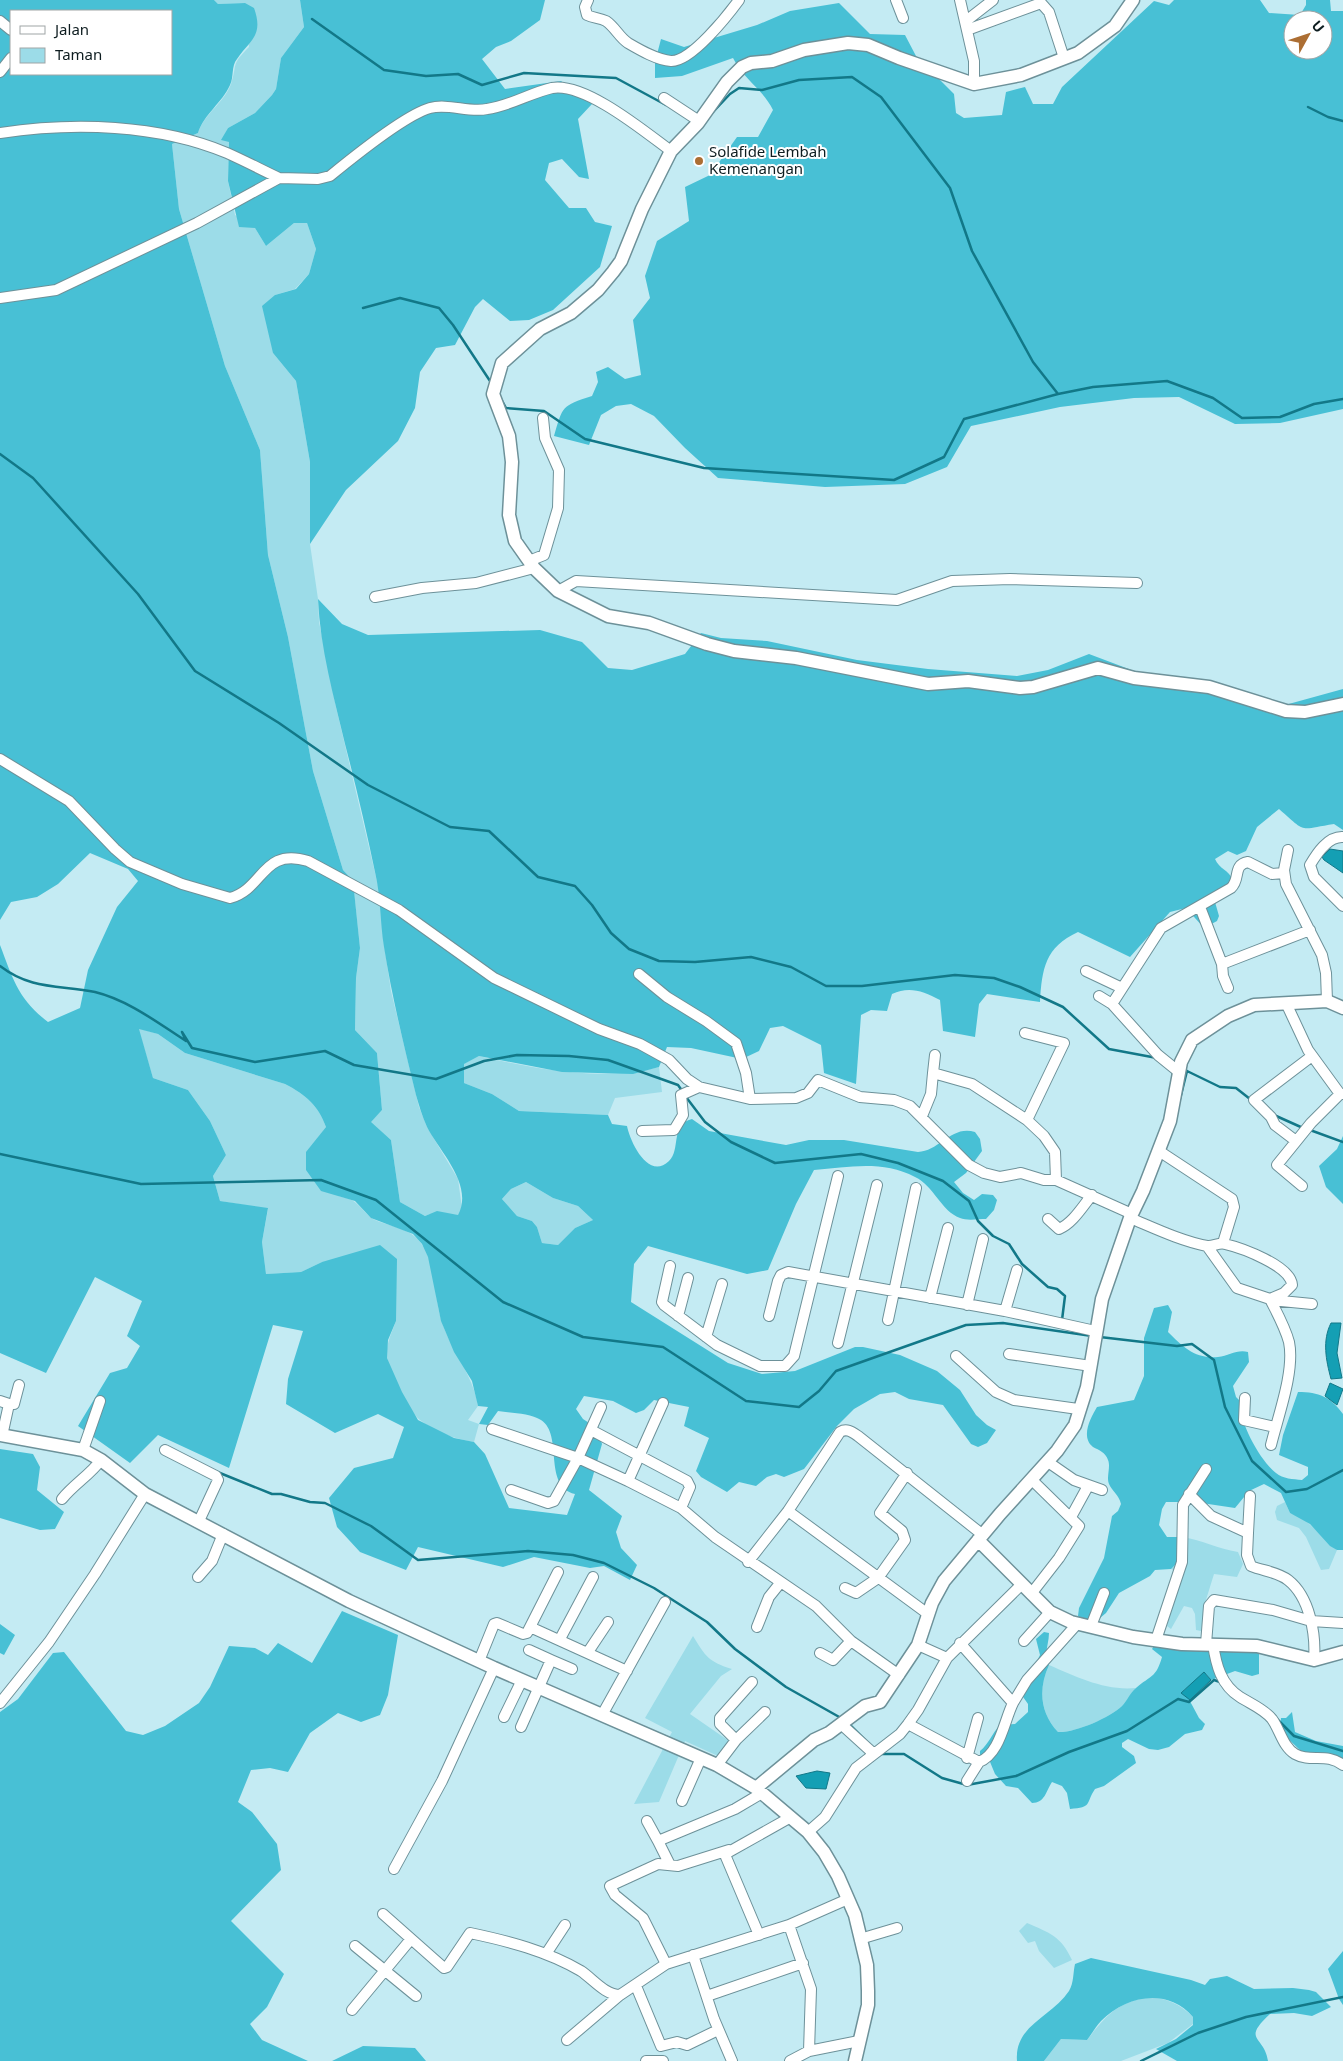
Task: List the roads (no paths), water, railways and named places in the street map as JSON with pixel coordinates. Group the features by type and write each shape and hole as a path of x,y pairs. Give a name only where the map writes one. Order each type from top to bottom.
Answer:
{"street":[{"path":"588,0 585,7 588,15 605,21 629,43 652,55 671,61 678,60 719,27 739,0"},
{"path":"896,0 904,18"},
{"path":"960,0 974,61 974,84"},
{"path":"966,25 993,0"},
{"path":"1129,1 1115,26 1078,53 1020,75 974,84 868,45 848,43 832,44 742,67 727,82 697,124 672,151 642,209 621,261 613,272 598,290 571,313 540,329 502,363 493,394 509,436 512,462 510,514 515,541 532,565 558,592 608,616 649,624 707,644 734,650 796,658 928,684 968,681 1020,688 1033,687 1098,668 1134,678 1209,687 1286,711 1306,712 1343,704"},
{"path":"966,25 1041,3 1049,12 1064,58"},
{"path":"0,21 10,29"},
{"path":"0,72 10,59"},
{"path":"0,133 48,127 101,128 152,134 194,142 226,153 279,178 318,179 330,176 411,117 430,108 486,110 555,88 568,89 591,96 672,151"},
{"path":"664,98 697,124"},
{"path":"0,298 56,290 197,224 279,178"},
{"path":"375,597 422,588 476,583 532,565 544,555 558,508 559,470 545,438 543,418"},
{"path":"558,592 576,581 896,600 952,581 1010,579 1137,583"},
{"path":"0,759 69,801 130,862 182,884 230,898 238,896 267,867 280,858 294,857 308,861 400,910 494,978 599,1029 640,1044 669,1060 687,1079 699,1087 750,1099 796,1098 808,1093 818,1080 860,1097 902,1102 922,1116 969,1164 984,1173 1000,1177 1021,1173 1044,1180 1056,1180 1092,1195 1132,1218 1172,1235 1207,1246 1224,1243 1269,1262 1289,1277 1292,1283 1291,1288 1270,1300"},
{"path":"1343,837 1334,838 1330,841 1310,865 1314,877 1343,906"},
{"path":"1288,850 1284,873 1286,884 1322,955 1326,973 1328,1001"},
{"path":"1112,1004 1162,928 1235,885 1238,868 1245,862 1272,874 1284,873"},
{"path":"1200,907 1222,964 1223,976 1228,988"},
{"path":"1222,964 1310,930"},
{"path":"1086,971 1122,988"},
{"path":"639,974 668,997 736,1043 746,1073 750,1099"},
{"path":"1099,996 1112,1004 1162,1058 1180,1068"},
{"path":"658,1841 734,1810 759,1791 800,1750 865,1706 880,1702 918,1645 932,1603 944,1582 980,1537 1048,1462 1075,1425 1078,1409 1087,1387 1094,1335 1102,1300 1143,1191 1162,1153 1180,1068 1192,1040 1228,1016 1254,1005 1328,1001 1343,1008"},
{"path":"1286,1003 1295,1026 1312,1056 1342,1094 1311,1123 1277,1165 1302,1186"},
{"path":"1025,1033 1064,1043 1027,1120"},
{"path":"922,1116 931,1094 935,1055"},
{"path":"1298,1139 1275,1125 1271,1117 1255,1099 1312,1056"},
{"path":"933,1074 972,1084 1027,1120 1044,1136 1055,1152 1056,1180"},
{"path":"642,1131 674,1130 683,1115 684,1093 699,1087"},
{"path":"1162,1153 1232,1200 1234,1207 1224,1243"},
{"path":"670,1266 662,1302 678,1316 717,1345 760,1366 785,1366 794,1356 838,1176"},
{"path":"838,1343 877,1185"},
{"path":"888,1320 916,1188"},
{"path":"1048,1219 1059,1229 1064,1227 1074,1218 1092,1195"},
{"path":"930,1298 948,1228"},
{"path":"967,1306 983,1239"},
{"path":"1207,1246 1237,1288 1270,1300 1312,1304"},
{"path":"1005,1311 1017,1270"},
{"path":"768,1316 781,1276 788,1272 967,1306 1005,1311 1062,1324 1094,1335"},
{"path":"678,1316 688,1278"},
{"path":"706,1337 722,1284"},
{"path":"1270,1300 1286,1333 1290,1352 1288,1379 1271,1445"},
{"path":"1009,1354 1091,1366"},
{"path":"956,1356 996,1392 1014,1400 1078,1409"},
{"path":"19,1385 14,1404 4,1402 1,1436 83,1450 100,1460 145,1494 349,1601 494,1668 717,1765 759,1791 808,1832 832,1864 848,1899 867,1965 868,2005 855,2061"},
{"path":"1244,1398 1244,1420 1275,1427"},
{"path":"83,1450 100,1401"},
{"path":"628,1480 663,1403"},
{"path":"511,1490 548,1503 554,1502 578,1458 601,1407"},
{"path":"492,1429 578,1458 628,1480 681,1508 702,1527 748,1562 816,1606 851,1641 899,1675"},
{"path":"591,1430 640,1454 687,1481 690,1487 681,1508"},
{"path":"748,1562 788,1511 840,1432 850,1430 907,1472 980,1537 1031,1594 1050,1612 1078,1623 1156,1640 1257,1646 1314,1660 1343,1652"},
{"path":"165,1450 216,1476 218,1480 199,1521"},
{"path":"62,1499 69,1490 92,1472 100,1460"},
{"path":"1048,1462 1064,1474 1088,1486 1102,1490"},
{"path":"1156,1640 1182,1562 1182,1510 1189,1494 1206,1469"},
{"path":"845,1588 856,1593 878,1578 905,1540 902,1531 880,1513 881,1508 907,1472"},
{"path":"1031,1594 1079,1527 1079,1524 1072,1517 1032,1480"},
{"path":"1072,1517 1088,1486"},
{"path":"2,1696 48,1642 95,1574 145,1494"},
{"path":"1189,1494 1211,1516 1248,1533"},
{"path":"1250,1496 1247,1555 1251,1566 1281,1576 1289,1581 1299,1592 1311,1621 1316,1642 1314,1660"},
{"path":"788,1511 928,1614"},
{"path":"198,1577 212,1561 223,1534"},
{"path":"479,1661 494,1624 497,1623 525,1635 558,1572"},
{"path":"560,1639 593,1577"},
{"path":"757,1627 769,1597 781,1582"},
{"path":"808,1832 825,1817 856,1768 900,1734 908,1724 947,1658 960,1643 1022,1584"},
{"path":"1091,1626 1104,1593"},
{"path":"1341,1760 1325,1757 1304,1757 1295,1754 1289,1748 1271,1718 1233,1692 1224,1681 1216,1665 1210,1644 1210,1602 1214,1600 1274,1610 1311,1621 1343,1624"},
{"path":"602,1715 665,1602"},
{"path":"1024,1641 1050,1612"},
{"path":"588,1652 608,1622"},
{"path":"967,1781 980,1762 991,1755 1013,1703 1027,1680 1078,1623"},
{"path":"530,1627 627,1671"},
{"path":"820,1653 833,1660 851,1641"},
{"path":"960,1643 1013,1703"},
{"path":"918,1645 947,1658"},
{"path":"529,1650 572,1669"},
{"path":"520,1727 550,1660"},
{"path":"394,1869 442,1781 494,1668"},
{"path":"504,1717 522,1680"},
{"path":"736,1740 720,1724 720,1718 752,1682"},
{"path":"717,1765 736,1740 765,1712"},
{"path":"967,1758 978,1718"},
{"path":"844,1721 877,1752"},
{"path":"908,1724 967,1758 980,1762"},
{"path":"682,1801 700,1758"},
{"path":"666,1964 643,1918 615,1895 610,1887 658,1864 669,1863 678,1866 729,1850 791,1817"},
{"path":"648,1821 669,1863"},
{"path":"729,1850 726,1857 759,1935"},
{"path":"567,2040 620,1995 666,1964 789,1925 848,1899"},
{"path":"382,1914 444,1968 447,1967 470,1933 546,1954 581,1971 612,1994 620,1995"},
{"path":"546,1954 565,1925"},
{"path":"789,1925 811,1989 809,2051"},
{"path":"860,1939 898,1928"},
{"path":"352,2010 411,1939"},
{"path":"356,1946 416,1996"},
{"path":"693,1956 718,2030 732,2061"},
{"path":"707,1996 802,1963"},
{"path":"636,1986 661,2046 677,2042 687,2045 718,2030"},
{"path":"790,2061 809,2051 859,2041"},
{"path":"646,2061 663,2061"}],"waterway":[{"path":"312,19 384,70 426,76 458,74 482,85 524,73 616,78 666,105"},
{"path":"713,112 730,94 739,88 762,90 799,80 852,77 881,97 950,188 972,251 1033,362 1058,394"},
{"path":"1308,107 1328,117 1343,121"},
{"path":"363,308 400,298 439,308 453,325 492,384"},
{"path":"501,399 506,408 544,411 585,439 704,468 894,480 944,457 964,419 1058,394 1093,387 1167,381 1213,398 1242,418 1280,417 1314,404 1343,399"},
{"path":"0,454 33,478 138,594 195,671 279,723 368,785 450,827 489,831 538,877 575,886 592,905 611,933 629,949 659,961 695,962 751,957 791,967 826,986 862,986 955,975 994,978 1020,987 1063,1007 1109,1049 1157,1058"},
{"path":"0,966 12,974 34,983 95,992 119,1000 186,1041 182,1032 192,1048 255,1062 325,1051 354,1065 436,1079 484,1061 517,1055 569,1056 608,1060 678,1085 683,1092"},
{"path":"1180,1099 1187,1071 1184,1069"},
{"path":"1187,1071 1220,1087 1236,1088 1250,1099 1253,1098"},
{"path":"686,1097 705,1122 731,1142 775,1163 861,1154 898,1163 943,1181 969,1201 978,1221 993,1236 1009,1244 1022,1264 1048,1287 1057,1289 1065,1296 1062,1320"},
{"path":"1274,1115 1303,1128"},
{"path":"1310,1130 1343,1142"},
{"path":"0,1154 141,1184 321,1180 376,1200 503,1302 583,1337 663,1347 746,1401 799,1407 819,1391 836,1371 966,1325 1003,1323 1092,1336"},
{"path":"1100,1337 1177,1346 1192,1344 1214,1360 1225,1407 1252,1461 1286,1492 1307,1489 1343,1470"},
{"path":"215,1471 272,1494 281,1494 310,1502 325,1503 371,1526 418,1560 528,1551 573,1555 604,1563 654,1588 707,1622 735,1649 786,1687 841,1718"},
{"path":"880,1754 904,1754 942,1778 967,1785 1016,1776 1069,1752 1127,1731 1178,1699 1189,1702 1214,1680 1220,1682"},
{"path":"1275,1717 1294,1736 1343,1751"},
{"path":"848,1723 865,1740"},
{"path":"1141,2061 1198,2033 1246,2017 1343,1997"}],"place":[{"name":"Solafide Lembah Kemenangan","path":"699,161"}]}
